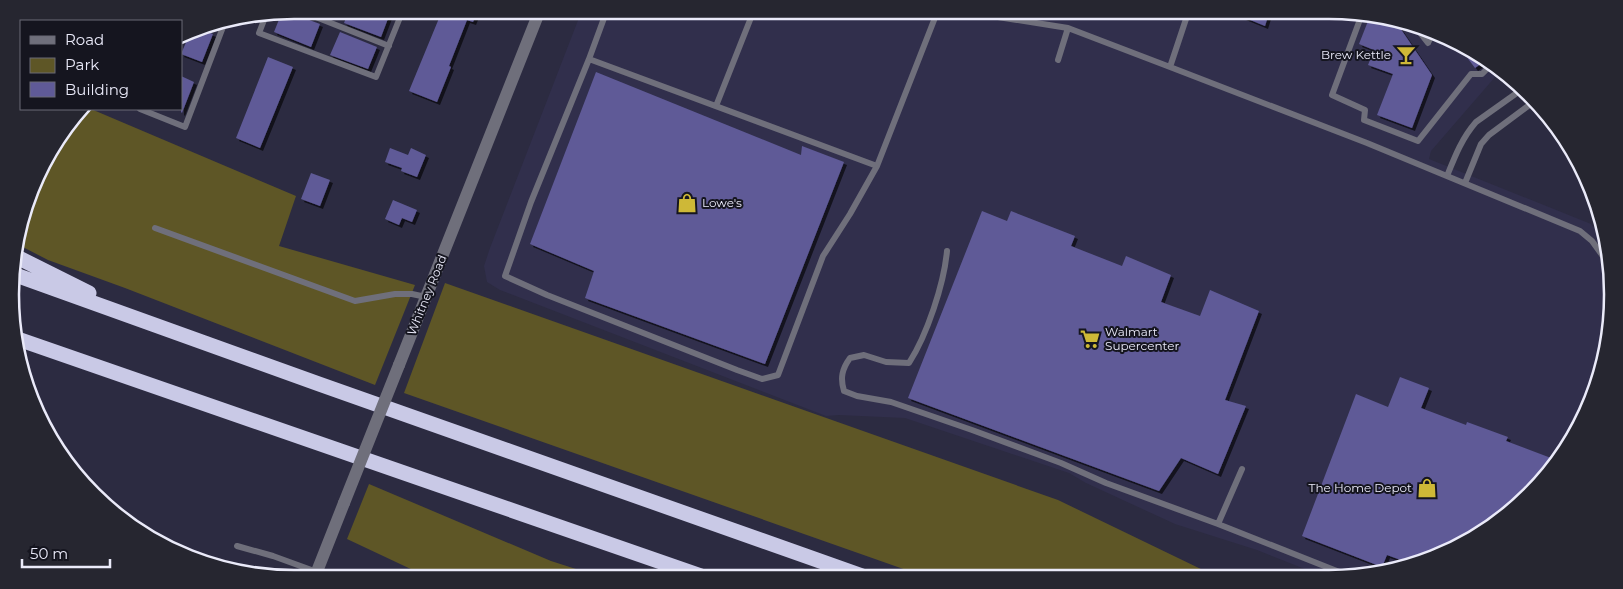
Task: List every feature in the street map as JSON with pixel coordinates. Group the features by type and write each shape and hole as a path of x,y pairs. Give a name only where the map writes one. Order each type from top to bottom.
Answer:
{"highway":[{"path":"21,259 78,286 115,309"},
{"path":"19,276 845,570"},
{"path":"23,341 684,570"}],"street":[{"name":"Whitney Road","path":"317,570 536,19"}],"lane":[{"path":"321,19 389,46"},
{"path":"264,20 259,32 376,77 399,19"},
{"path":"604,19 531,202 505,276 547,295 762,379 778,375 824,256 877,166 934,19"},
{"path":"716,106 750,19"},
{"path":"1011,19 1068,28 1465,183 1580,231 1592,241 1601,254"},
{"path":"1170,67 1186,19"},
{"path":"1360,20 1332,95 1365,110 1364,120 1418,141 1471,74 1482,74 1487,69"},
{"path":"152,111 185,127 224,28"},
{"path":"1058,60 1068,28"},
{"path":"1422,35 1428,43 1430,38"},
{"path":"589,58 877,166"},
{"path":"1447,176 1460,145 1471,128 1476,122 1516,93"},
{"path":"1465,183 1481,144 1489,135 1529,106"},
{"path":"155,228 355,301 395,294 412,294 426,297"},
{"path":"947,251 946,272 919,348 909,363 886,362 864,355 850,358 843,368 841,381 844,392 891,402 972,430 1337,570"},
{"path":"1218,524 1242,469"},
{"path":"237,546 273,556 302,570"}],"shaded area":[{"path":"579,19 1347,19 1382,24 1417,33 1450,47 1482,65 1496,76 1431,151 1429,159 1591,224 1597,232 1602,259 1604,313 1595,366 1576,416 1558,448 1536,476 1510,502 1482,524 1450,542 1417,556 1364,568 1307,570 1257,550 1175,524 1086,483 1069,473 905,418 826,416 500,290 487,282 484,266"}],"green space":[{"path":"93,110 296,196 279,246 415,285 375,385 48,260 23,247 33,206 47,173 65,141 87,113"},
{"path":"445,283 1058,500 1203,570 906,570 404,393"},
{"path":"369,484 551,561 579,570 413,570 347,539"}],"building":[{"path":"279,19 307,19 320,24 311,47 274,32"},
{"path":"346,19 388,19 381,37 344,23"},
{"path":"439,19 474,19 473,22 467,20 437,102 409,91"},
{"path":"1248,19 1267,19 1265,26"},
{"path":"1368,22 1400,28 1432,75 1412,128 1377,115 1393,74 1368,65 1374,50 1359,44"},
{"path":"209,32 213,34 202,62 182,54 187,41"},
{"path":"340,32 377,47 368,69 330,55"},
{"path":"1466,56 1480,64 1475,68"},
{"path":"268,57 293,67 260,148 236,138"},
{"name":"Lowe's","path":"596,72 801,155 802,146 844,162 765,364 585,298 594,271 530,244"},
{"path":"182,76 194,82 182,113"},
{"path":"390,148 408,155 411,148 426,155 417,177 401,171 402,168 385,162"},
{"path":"311,173 330,180 320,206 301,199"},
{"path":"393,200 417,210 412,222 402,218 399,225 385,219"},
{"name":"Walmart Supercenter","path":"982,211 1007,221 1011,211 1075,236 1071,246 1122,266 1126,256 1171,275 1161,302 1200,316 1210,290 1259,311 1225,400 1246,406 1218,474 1181,458 1159,491 908,398"},
{"name":"The Home Depot","path":"1400,377 1429,388 1421,408 1466,425 1467,422 1508,437 1506,441 1550,458 1536,476 1510,502 1482,524 1450,542 1417,556 1402,560 1387,555 1383,565 1378,566 1302,536 1356,394 1388,407"}],"place":[{"name":"Brew Kettle","path":"1406,55"},
{"name":"Lowe's","path":"687,203"},
{"name":"Walmart Supercenter","path":"1090,339"},
{"name":"The Home Depot","path":"1427,488"}]}
